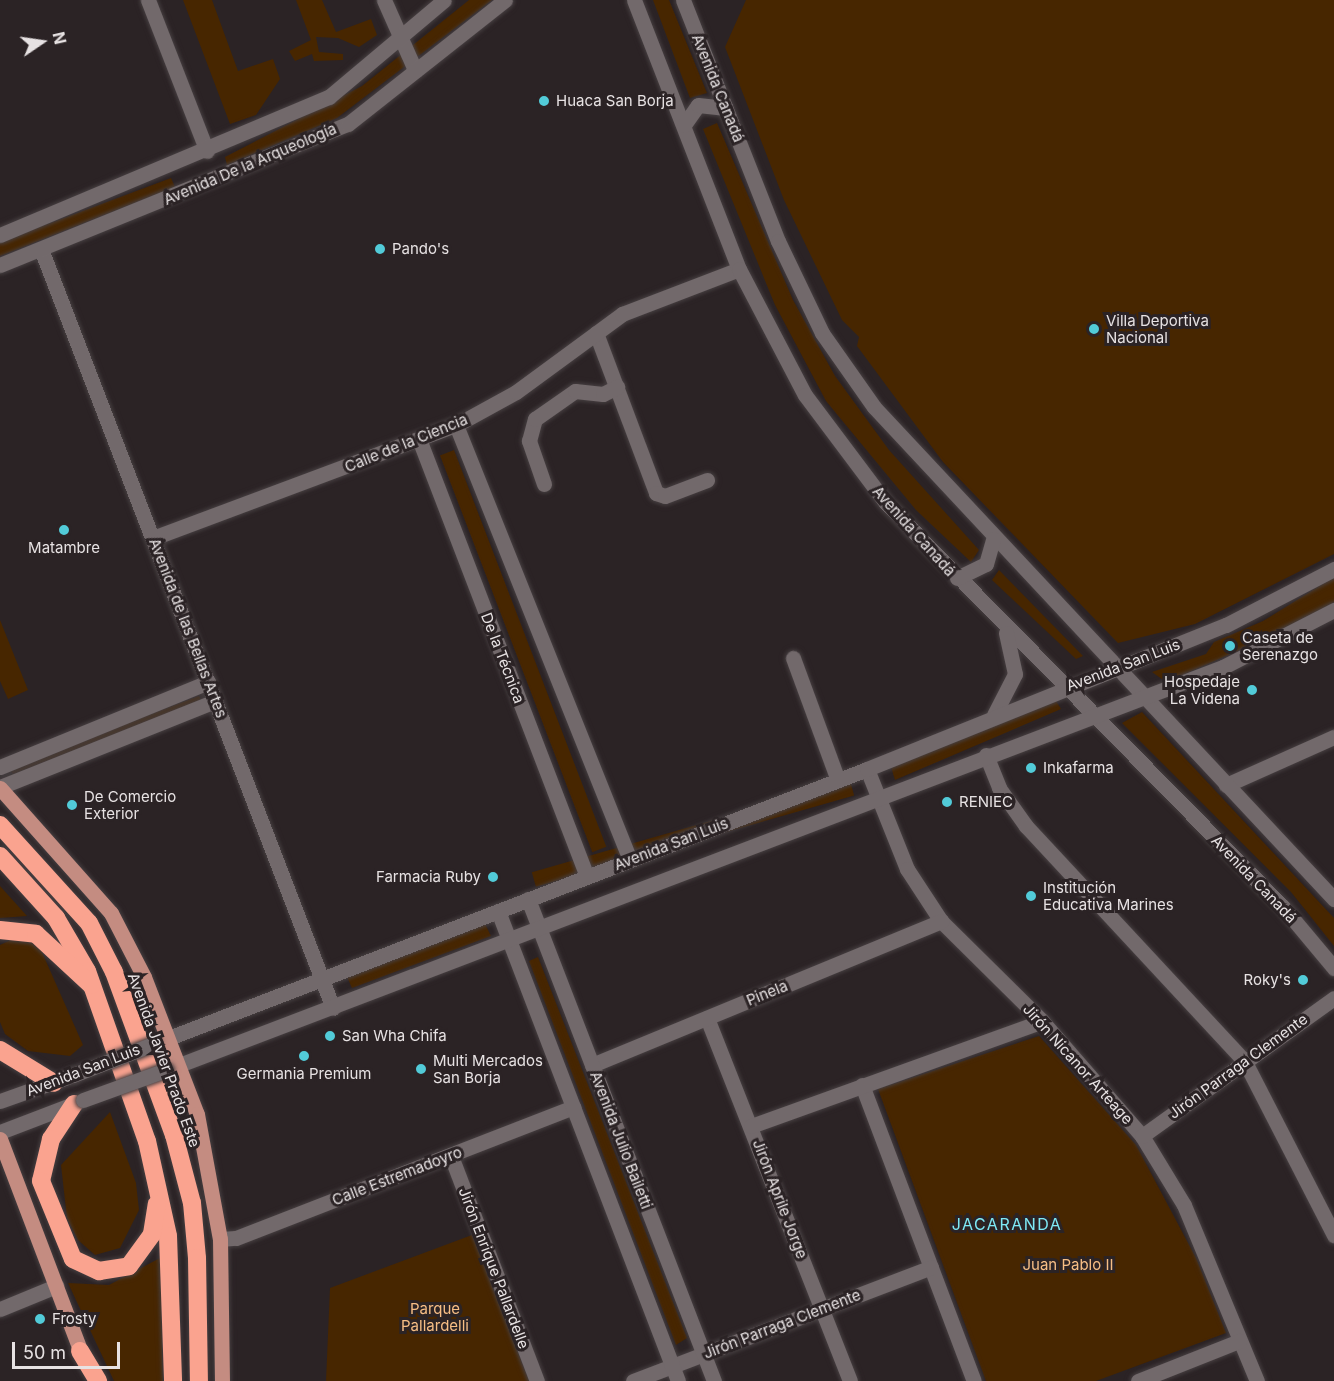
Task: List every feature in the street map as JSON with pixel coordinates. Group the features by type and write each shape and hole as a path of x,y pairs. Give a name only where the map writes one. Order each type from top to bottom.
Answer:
{"highway":[{"name":"Avenida Javier Prado Este","path":"0,825 88,923 114,972 174,1135 192,1203 197,1258 200,1377"},
{"path":"0,856 69,937 93,986 147,1141 159,1193 172,1279 173,1381"},
{"path":"0,930 36,934 93,986"},
{"path":"0,1050 54,1083"},
{"path":"79,1102 51,1139 41,1181 73,1259 99,1271 129,1266 152,1234 159,1193"},
{"path":"80,1351 98,1381"}],"main road":[{"name":"Avenida Javier Prado Este","path":"0,788 111,913 160,1041 197,1114 220,1239 222,1381"},
{"path":"0,1138 92,1381"}],"street":[{"path":"148,0 207,151"},
{"path":"384,0 415,70"},
{"name":"Avenida De la Arqueología","path":"0,235 207,151 329,97 444,0"},
{"name":"Avenida De la Arqueología","path":"0,265 337,129 505,0"},
{"name":"Avenida Canadá","path":"633,0 739,269 805,395 886,503 1003,627 1067,687 1283,907 1334,968"},
{"name":"Avenida Canadá","path":"684,0 778,241 822,333 874,407 993,539 1334,899"},
{"path":"684,125 698,105 726,108"},
{"name":"Avenida de las Bellas Artes","path":"41,249 333,1008"},
{"name":"Calle de la Ciencia","path":"153,538 456,425 516,392 622,314 739,269"},
{"path":"596,333 656,493 664,496 707,480"},
{"path":"544,484 530,441 535,419 575,391 603,394 617,387"},
{"path":"456,425 630,859"},
{"name":"De la Técnica","path":"419,439 587,876"},
{"path":"957,578 986,564 993,539"},
{"name":"Avenida San Luis","path":"0,1101 54,1083 323,981 630,859 867,769 994,715 1255,612 1334,569"},
{"name":"Avenida San Luis","path":"0,1132 333,1008 509,939 879,800 986,755 1223,667 1334,610"},
{"path":"994,715 1015,674 1014,650 1003,627"},
{"path":"793,658 838,780"},
{"path":"0,767 208,682"},
{"path":"0,788 215,701"},
{"path":"1226,785 1334,737"},
{"path":"986,755 999,788 1032,833 1245,1062 1334,1235"},
{"name":"Jirón Nicanor Arteage","path":"867,769 907,869 941,921 1042,1021 1142,1136 1184,1204 1257,1381"},
{"name":"Avenida Julio Bailetti","path":"528,899 714,1381"},
{"path":"498,911 675,1374"},
{"name":"Pinela","path":"592,1065 941,921"},
{"name":"Jirón Parraga Clemente","path":"1142,1136 1334,998"},
{"name":"Jirón Aprile Jorge","path":"707,1018 752,1126 850,1381"},
{"path":"752,1126 1042,1021"},
{"path":"862,1085 974,1381"},
{"name":"Calle Estremadoyro","path":"220,1239 236,1238 573,1107"},
{"name":"Jirón Enrique Pallardelle","path":"451,1156 537,1381"},
{"name":"Jirón Parraga Clemente","path":"633,1381 675,1374 704,1355 931,1267"},
{"path":"0,1309 56,1286"},
{"path":"1138,1381 1239,1341"}],"green space":[{"path":"183,0 212,0 238,71 273,59 280,79 256,115 230,124"},
{"path":"296,0 322,0 336,32 371,19 377,35 359,47 338,38 316,37 319,52 343,54 343,60 314,61 312,54 295,61 289,51 311,40"},
{"path":"469,0 492,0 337,118 227,165 225,157 362,86"},
{"path":"653,0 669,0 707,93 690,98"},
{"name":"Villa Deportiva Nacional","path":"746,0 1334,0 1334,554 1195,624 1118,643 943,462 857,346 859,337 842,320 784,200 725,47"},
{"path":"717,123 793,300 835,376 889,450 979,550 971,562 916,510 826,401 775,305 703,129"},
{"path":"171,178 175,187 0,256 0,242"},
{"path":"454,450 606,847 592,852 440,455"},
{"path":"999,570 1083,656 1076,659 992,580"},
{"path":"1334,577 1334,602 1295,626 1166,682 1152,672 1206,654 1214,642 1263,621"},
{"path":"0,620 28,690 8,699 0,681"},
{"path":"199,696 201,701 13,774 9,768"},
{"path":"1056,701 1061,709 895,780 891,767"},
{"path":"1142,712 1334,918 1334,946 1291,892 1122,723"},
{"path":"850,781 854,795 536,887 532,872"},
{"path":"0,886 27,916 0,918"},
{"path":"484,922 491,936 352,988 347,977"},
{"path":"11,940 31,942 41,950 83,1045 70,1056 28,1051 5,1034 0,1022 0,945"},
{"path":"538,957 687,1338 676,1345 529,961"},
{"name":"Juan Pablo II","path":"1039,1036 1136,1145 1196,1258 1226,1333 1096,1381 986,1381 878,1089"},
{"path":"110,1112 136,1183 139,1210 120,1248 95,1255 78,1240 67,1218 61,1165"},
{"name":"Parque Pallardelli","path":"472,1235 529,1381 326,1381 330,1288"},
{"path":"160,1258 163,1381 114,1381 68,1283 109,1285"}],"place":[{"name":"Huaca San Borja","path":"544,101"},
{"name":"Pando's","path":"380,249"},
{"name":"Villa Deportiva Nacional","path":"1094,329"},
{"name":"Matambre","path":"64,530"},
{"name":"Caseta de Serenazgo","path":"1230,646"},
{"name":"Hospedaje La Videna","path":"1252,690"},
{"name":"Inkafarma","path":"1031,768"},
{"name":"RENIEC","path":"947,802"},
{"name":"De Comercio Exterior","path":"72,805"},
{"name":"Farmacia Ruby","path":"493,877"},
{"name":"Institución Educativa Marines","path":"1031,896"},
{"name":"Roky's","path":"1303,980"},
{"name":"San Wha Chifa","path":"330,1036"},
{"name":"Germania Premium","path":"304,1056"},
{"name":"Multi Mercados San Borja","path":"421,1069"},
{"name":"Frosty","path":"40,1319"}],"district":[{"name":"JACARANDA","path":"1007,1224"}]}
